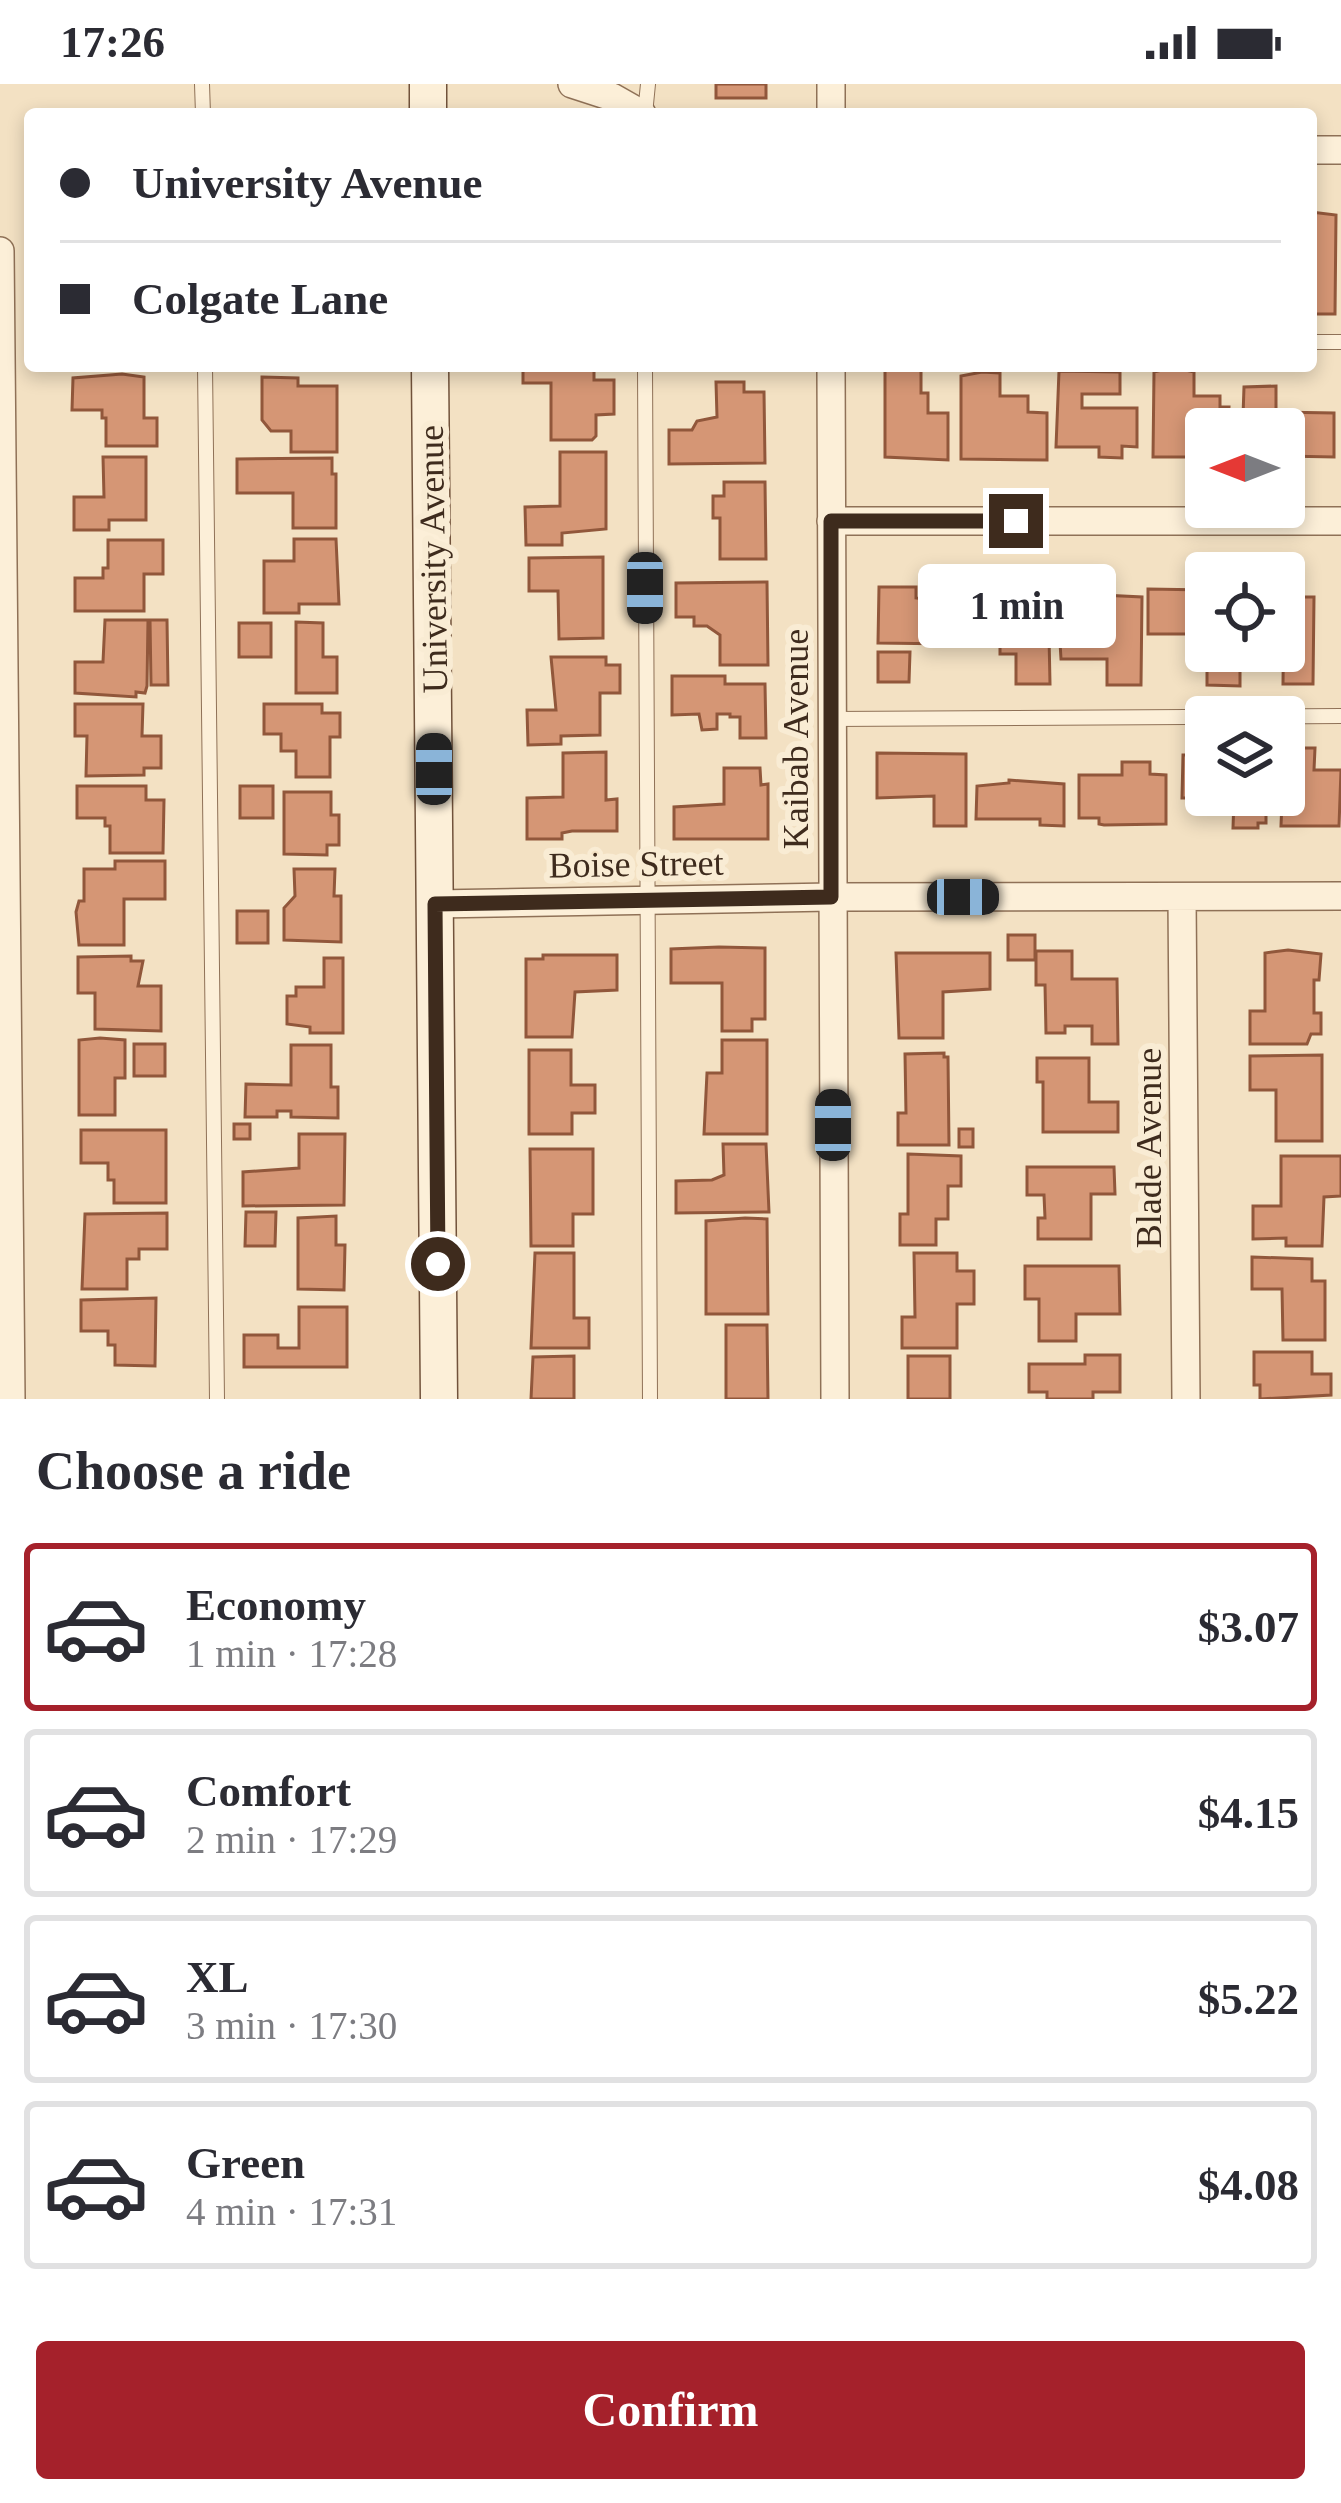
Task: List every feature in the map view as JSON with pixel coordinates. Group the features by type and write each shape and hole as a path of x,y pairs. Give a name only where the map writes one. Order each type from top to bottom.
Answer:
{"street":[{"path":"572,84 632,108"},
{"path":"0,251 11,1399"},
{"name":"University Avenue","path":"430,372 439,1399"},
{"name":"Kaibab Avenue","path":"831,372 835,1399"},
{"path":"831,521 1341,521"},
{"name":"Boise Street","path":"435,904 1341,896"},
{"name":"Blade Avenue","path":"1182,897 1186,1399"}],"lane":[{"path":"205,372 217,1399"},
{"path":"645,372 650,1399"},
{"path":"831,719 1341,716"}],"building":[{"path":"716,84 766,84 766,98 716,98"},
{"path":"1317,213 1336,215 1335,314 1317,314"},
{"path":"523,372 594,372 594,380 614,380 614,414 596,415 592,440 551,440 551,383 523,383"},
{"path":"885,372 921,372 928,413 948,413 948,460 885,457"},
{"path":"1059,372 1120,372 1120,394 1082,394 1082,408 1137,408 1137,447 1122,446 1122,458 1099,457 1099,447 1056,447"},
{"path":"1154,372 1194,372 1194,396 1220,396 1220,407 1229,407 1185,408 1185,457 1153,457"},
{"path":"1000,373 1000,396 1028,396 1028,412 1047,413 1047,460 961,459 961,376"},
{"path":"144,377 144,418 157,418 157,446 106,446 102,410 72,410 73,378"},
{"path":"262,377 298,378 298,386 337,386 337,452 291,452 291,431 271,431 262,420"},
{"path":"716,382 744,382 744,392 764,392 765,463 669,464 669,430 692,430 697,421 717,417"},
{"path":"1276,386 1276,408 1243,408 1244,387"},
{"path":"1305,412 1334,413 1334,457 1305,456"},
{"path":"560,452 606,452 606,529 562,533 562,545 526,545 525,507 560,506"},
{"path":"103,457 146,457 146,520 109,520 109,530 74,530 74,497 104,497"},
{"path":"332,458 336,528 293,528 293,493 237,493 237,459"},
{"path":"724,482 765,482 766,559 720,559 720,518 713,518 713,496 724,496"},
{"path":"294,539 336,539 339,604 299,604 299,613 264,613 264,561 294,561"},
{"path":"108,540 163,540 163,574 144,574 144,611 75,611 75,578 103,578 103,568 108,568"},
{"path":"603,557 603,638 559,639 558,591 529,591 529,558"},
{"path":"767,582 768,665 720,665 720,635 707,626 694,626 694,617 676,617 676,583"},
{"path":"879,587 916,587 916,598 925,599 938,591 954,594 953,644 878,643"},
{"path":"963,587 1048,587 1050,684 1016,684 1016,654 1000,654 1000,626 963,625"},
{"path":"1064,589 1102,589 1102,595 1142,597 1141,685 1107,685 1107,659 1061,659"},
{"path":"1148,589 1185,590 1185,634 1148,634"},
{"path":"1305,597 1314,597 1313,684 1283,684 1283,672 1305,672"},
{"path":"105,620 148,620 145,693 136,692 136,697 75,693 75,662 103,662"},
{"path":"150,620 167,620 168,685 151,685"},
{"path":"296,622 323,623 323,657 337,657 337,693 296,693"},
{"path":"239,623 271,623 271,657 239,657"},
{"path":"878,652 910,652 909,682 878,682"},
{"path":"551,657 606,657 606,665 620,665 620,693 600,693 600,735 561,736 561,744 528,745 527,710 556,710"},
{"path":"1207,672 1240,672 1240,686 1207,685"},
{"path":"672,676 725,676 725,684 765,684 766,738 740,738 740,717 730,714 717,714 717,729 702,730 699,714 672,715"},
{"path":"75,704 143,704 142,736 161,736 161,768 144,768 144,775 86,776 87,736 75,736"},
{"path":"264,704 322,704 322,713 340,713 340,737 330,737 330,777 296,777 296,751 281,751 281,734 264,734"},
{"path":"1305,748 1315,748 1314,770 1341,770 1339,826 1281,826 1281,816 1305,816"},
{"path":"606,752 606,800 617,799 617,831 572,831 562,833 562,839 527,839 527,798 563,797 563,753"},
{"path":"877,753 966,754 966,826 934,826 934,796 877,798"},
{"path":"1183,755 1185,755 1185,798"},
{"path":"1122,762 1150,762 1150,774 1166,775 1166,824 1104,825 1099,818 1079,818 1079,775 1122,775"},
{"path":"724,768 760,768 761,785 768,784 768,839 674,839 674,807 724,804"},
{"path":"1009,780 1064,784 1064,826 1040,825 1040,819 976,819 977,786"},
{"path":"77,786 146,786 146,800 164,800 163,853 110,853 110,826 105,826 105,818 77,818"},
{"path":"240,786 273,786 273,818 240,818"},
{"path":"284,792 331,792 331,815 339,815 339,845 327,845 327,855 284,854"},
{"path":"1233,816 1266,816 1266,823 1258,823 1258,828 1233,828"},
{"path":"115,861 165,861 165,899 124,899 124,945 79,945 76,912 79,901 84,901 84,869 115,869"},
{"path":"294,869 335,869 334,896 341,896 341,942 284,940 284,908 295,896"},
{"path":"237,911 268,911 268,943 237,943"},
{"path":"1008,935 1035,935 1035,960 1008,960"},
{"path":"765,948 765,1019 752,1019 752,1031 722,1031 722,983 671,983 671,949"},
{"path":"1036,951 1072,951 1072,979 1117,979 1118,1044 1092,1044 1092,1026 1065,1026 1065,1033 1046,1033 1045,985 1036,985"},
{"path":"896,953 990,953 990,989 943,992 943,1038 899,1038"},
{"path":"1265,953 1321,954 1319,980 1314,980 1314,1013 1321,1013 1321,1034 1311,1034 1307,1044 1250,1044 1250,1011 1265,1011"},
{"path":"543,955 617,955 617,990 575,992 572,1037 526,1037 526,959 543,959"},
{"path":"131,956 131,961 143,961 138,986 161,986 161,1031 95,1029 95,993 78,993 78,957"},
{"path":"324,958 343,958 343,1033 310,1033 310,1027 287,1024 287,996 296,996 296,987 324,987"},
{"path":"79,1040 125,1040 125,1078 115,1078 115,1115 79,1115"},
{"path":"722,1040 767,1040 767,1134 704,1134 707,1073 722,1073"},
{"path":"134,1044 165,1044 165,1076 134,1076"},
{"path":"291,1045 331,1045 331,1087 338,1087 338,1118 291,1117 291,1111 277,1111 277,1117 245,1117 246,1084 291,1085"},
{"path":"529,1050 571,1050 571,1085 595,1085 595,1113 572,1113 572,1134 529,1134"},
{"path":"944,1053 948,1057 949,1145 898,1145 898,1113 906,1113 905,1054"},
{"path":"1322,1055 1322,1141 1276,1141 1276,1090 1250,1090 1250,1056"},
{"path":"1037,1058 1089,1058 1089,1102 1118,1102 1118,1132 1043,1132 1043,1082 1037,1082"},
{"path":"234,1124 250,1124 250,1139 234,1139"},
{"path":"959,1129 973,1129 973,1147 959,1147"},
{"path":"81,1130 166,1130 166,1203 114,1203 108,1163 81,1163"},
{"path":"299,1134 345,1134 344,1205 243,1206 243,1172 299,1168"},
{"path":"723,1144 766,1144 769,1212 676,1213 676,1181 724,1175"},
{"path":"530,1149 593,1149 593,1214 573,1214 573,1246 531,1246"},
{"path":"908,1154 961,1156 961,1186 948,1186 948,1219 936,1219 936,1245 900,1245 900,1214 908,1214"},
{"path":"1281,1156 1341,1156 1341,1196 1324,1197 1322,1246 1286,1246 1286,1238 1253,1239 1253,1206 1281,1206"},
{"path":"1027,1167 1114,1167 1115,1194 1091,1194 1091,1239 1038,1239 1038,1218 1045,1218 1044,1195 1027,1195"},
{"path":"246,1212 276,1212 275,1246 245,1246"},
{"path":"167,1213 167,1249 139,1249 139,1259 127,1259 127,1289 82,1289 85,1214"},
{"path":"336,1216 336,1245 345,1245 344,1290 298,1289 298,1218"},
{"path":"767,1219 768,1314 706,1314 706,1221"},
{"path":"535,1253 574,1253 574,1318 589,1318 589,1348 531,1348"},
{"path":"914,1253 957,1253 957,1271 974,1271 974,1304 957,1304 957,1348 902,1348 902,1317 915,1317"},
{"path":"1252,1257 1312,1259 1312,1281 1325,1281 1325,1340 1283,1340 1282,1289 1252,1289"},
{"path":"1025,1266 1119,1266 1120,1314 1076,1314 1076,1341 1039,1341 1039,1299 1025,1299"},
{"path":"156,1298 155,1366 115,1365 115,1345 108,1345 108,1331 81,1331 81,1300"},
{"path":"299,1307 347,1307 347,1367 244,1367 244,1335 278,1335 278,1348 299,1348"},
{"path":"726,1325 767,1325 768,1399 726,1399"},
{"path":"1254,1352 1312,1352 1312,1374 1331,1374 1331,1395 1260,1399 1260,1385 1254,1385"},
{"path":"1085,1355 1120,1355 1120,1392 1093,1392 1093,1399 1047,1399 1047,1392 1029,1392 1029,1364 1085,1364"},
{"path":"574,1356 574,1399 531,1399 533,1357"},
{"path":"908,1356 950,1356 950,1399 908,1399"}],"route":[{"path":"438,1264 435,904 831,897 831,521 1016,521"}]}
